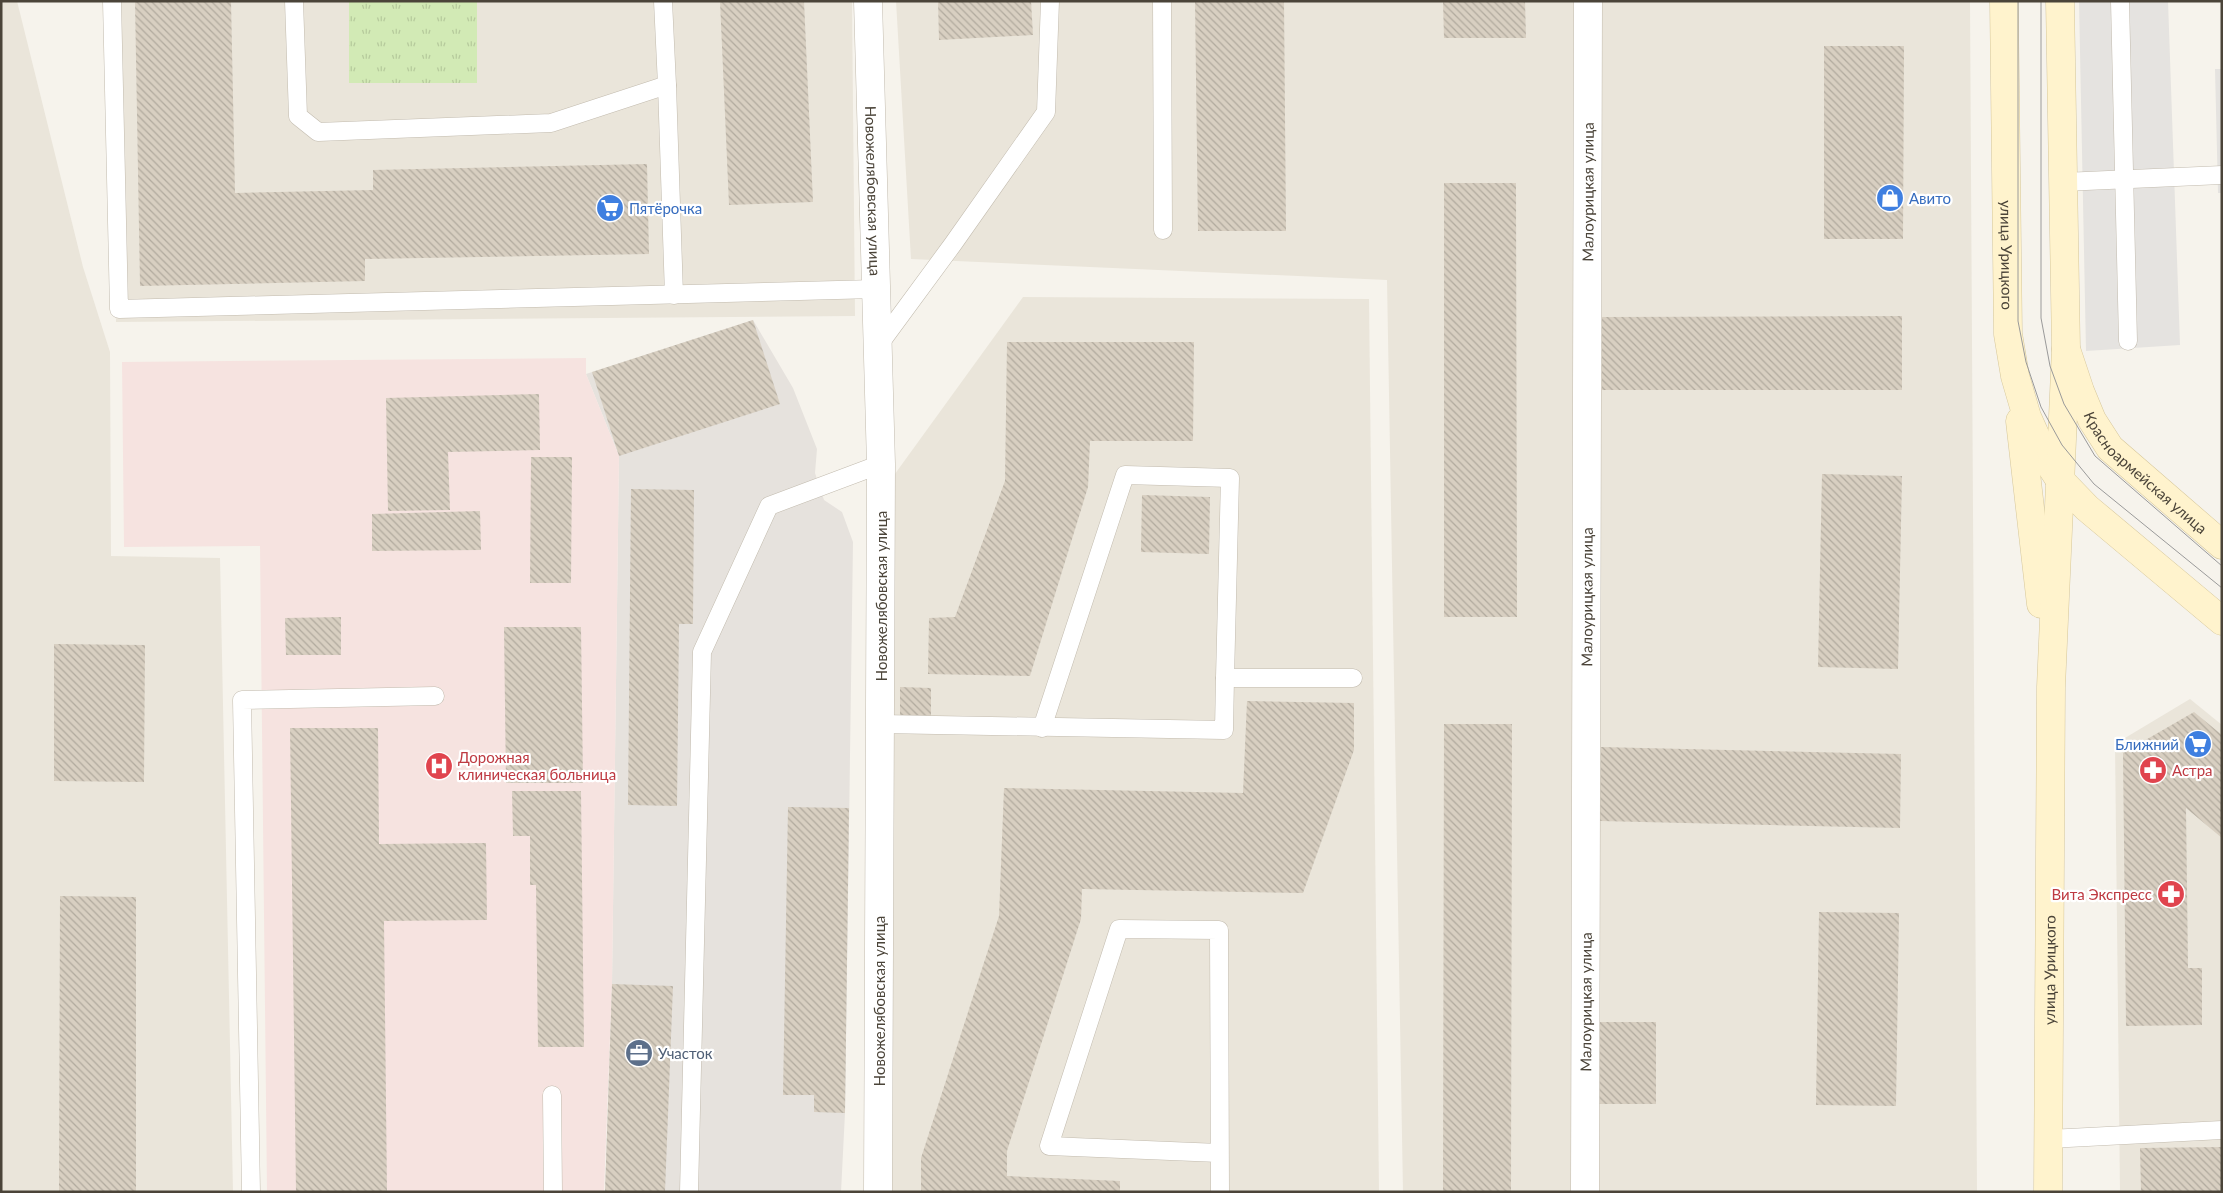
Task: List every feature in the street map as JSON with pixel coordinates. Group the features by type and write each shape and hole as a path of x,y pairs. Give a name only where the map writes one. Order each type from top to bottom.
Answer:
{"main road":[{"name":"улица Урицкого","path":"2004,1 2008,334 2015,376 2027,417 2045,457 2065,486"},
{"path":"2051,687 2065,486 2066,349 2060,1"},
{"name":"Красноармейская улица","path":"2066,349 2092,420 2110,448 2222,545"},
{"path":"2015,376 2051,687"},
{"path":"2065,486 2222,621"},
{"name":"улица Урицкого","path":"2048,1192 2051,687"}],"street":[{"name":"Новожелябовская улица","path":"868,1 880,464 881,724 878,1192"},
{"name":"Малоурицкая улица","path":"1585,1192 1588,1"}],"lane":[{"path":"112,1 119,309 875,289"},
{"path":"294,1 298,116 318,132 551,123 667,85"},
{"path":"663,1 674,294"},
{"path":"876,348 953,244 1046,112 1050,1"},
{"path":"1162,1 1163,230"},
{"path":"2120,1 2128,341"},
{"path":"2063,182 2222,175"},
{"path":"689,1192 702,652 769,506 880,464"},
{"path":"881,724 1042,728 1224,730 1230,478 1125,475 1042,728"},
{"path":"1225,678 1353,678"},
{"path":"251,1192 242,700 435,696"},
{"path":"1219,1153 1049,1146 1119,929 1219,930 1220,1192"},
{"path":"552,1095 553,1192"},
{"path":"2049,1139 2222,1130"}],"shaded area":[{"path":"1,1 17,1 83,267 110,352 111,556 220,558 233,1192 1,1192"},
{"path":"113,1 852,1 855,316 116,322"},
{"path":"896,1 1970,1 1977,1192 1403,1192 1387,280 911,259"},
{"path":"2079,1 2168,1 2180,345 2086,351"},
{"path":"2215,69 2222,69 2222,193 2218,193"},
{"path":"1023,297 1369,299 1379,1192 892,1192 892,478"},
{"path":"753,320 793,388 817,449 815,473 824,500 842,512 853,542 845,1113 841,1192 605,1192 612,984 619,456 586,374"},
{"name":"Дорожная клиническая больница","path":"586,358 586,374 619,456 612,984 604,1192 267,1192 260,546 124,547 122,362"},
{"path":"2190,699 2222,725 2222,1192 2120,1192 2115,744"}],"green space":[{"path":"349,1 477,1 477,83 349,83"}],"building":[{"path":"135,1 231,1 235,193 373,190 373,170 647,164 649,254 365,259 365,281 140,286"},
{"path":"720,1 804,1 813,202 729,205"},
{"path":"938,1 1031,1 1033,35 939,40"},
{"path":"1195,1 1284,1 1286,231 1198,231"},
{"path":"1443,1 1525,1 1526,38 1444,38"},
{"path":"1824,46 1904,46 1903,239 1824,239"},
{"path":"1444,183 1516,183 1517,617 1444,617"},
{"path":"1902,316 1902,390 1602,390 1602,317"},
{"path":"753,320 780,404 619,456 592,372"},
{"path":"1007,342 1194,342 1193,441 1090,441 1088,487 1030,676 928,674 929,618 955,617 1005,481"},
{"path":"539,394 540,450 448,452 450,510 388,511 386,398"},
{"path":"531,457 572,457 571,583 530,583"},
{"path":"1822,474 1902,476 1898,669 1818,667"},
{"path":"631,489 694,490 693,624 679,624 677,806 628,805"},
{"path":"1142,495 1210,497 1209,554 1141,552"},
{"path":"480,511 481,550 372,551 372,514"},
{"path":"341,617 341,655 286,655 285,618"},
{"path":"504,627 581,627 583,783 506,783"},
{"path":"54,644 145,645 144,782 54,781"},
{"path":"900,687 931,688 931,716 900,715"},
{"path":"1247,701 1354,703 1354,750 1303,893 1082,889 1081,919 1007,1151 1007,1176 1120,1181 1120,1192 921,1192 921,1158 999,916 1004,788 1243,793"},
{"path":"2194,712 2222,735 2222,838 2186,808 2188,968 2202,968 2202,1025 2126,1026 2123,753"},
{"path":"1444,724 1512,724 1511,1192 1443,1192"},
{"path":"290,728 378,728 379,844 486,843 487,920 384,921 387,1192 296,1192"},
{"path":"1601,747 1901,754 1900,828 1600,821"},
{"path":"512,791 581,791 584,1047 538,1047 536,885 530,885 530,836 513,836"},
{"path":"788,807 849,808 845,1113 814,1112 814,1095 783,1095"},
{"path":"60,896 136,897 136,1192 59,1192"},
{"path":"1819,912 1899,913 1896,1106 1816,1105"},
{"path":"612,984 673,986 665,1192 605,1192"},
{"path":"1595,1022 1656,1022 1656,1104 1595,1104"},
{"path":"2222,1147 2222,1192 2141,1192 2140,1148"}],"tram line":[{"path":"2018,1 2018,321 2026,362 2041,407 2062,445 2094,484 2222,588"},
{"path":"2041,1 2041,318 2050,366 2064,404 2095,456 2222,566"}],"place":[{"name":"Авито","path":"1890,198"},
{"name":"Пятёрочка","path":"610,208"},
{"name":"Ближний","path":"2198,744"},
{"name":"Дорожная клиническая больница","path":"439,766"},
{"name":"Астра","path":"2153,770"},
{"name":"Вита Экспресс","path":"2171,894"},
{"name":"Участок","path":"639,1053"}]}
